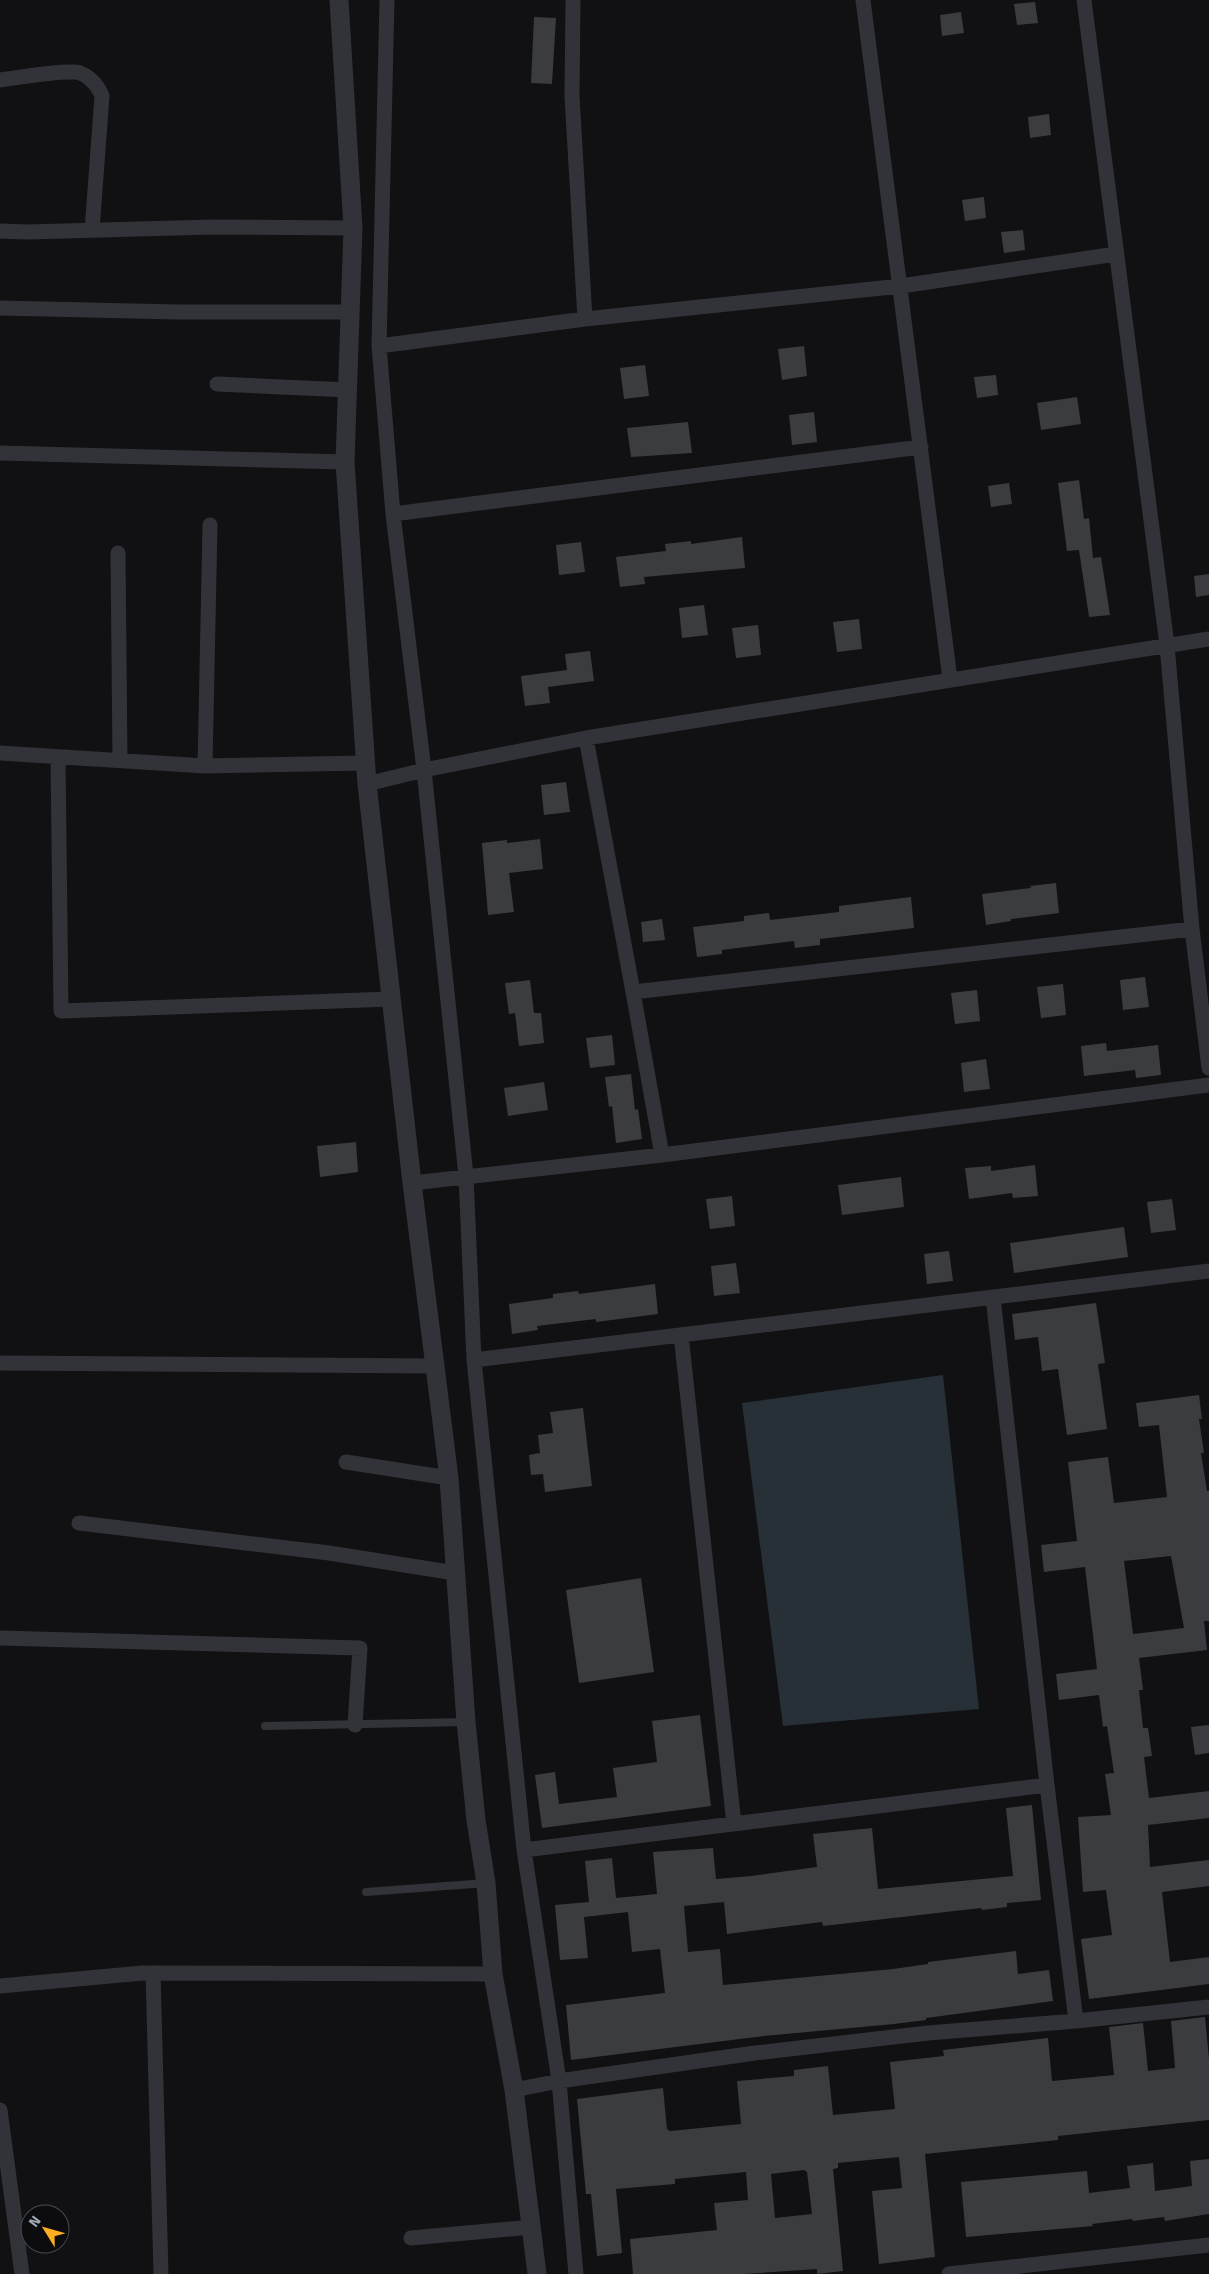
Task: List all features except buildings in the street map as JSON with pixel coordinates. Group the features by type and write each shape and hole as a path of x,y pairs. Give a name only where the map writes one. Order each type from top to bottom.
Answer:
{"street":[{"path":"339,0 353,228 345,462 365,763 412,1183 449,1478 466,1722 476,1820 486,1883 493,1974 514,2090 537,2274"},
{"path":"387,0 378,346 393,514 424,770 466,1176 474,1360 524,1850 559,2081 576,2274"},
{"path":"573,0 572,96 586,319"},
{"path":"863,0 950,679"},
{"path":"1084,0 1167,645 1192,928 1209,1068"},
{"path":"0,80 76,71 89,78 99,88 102,96 92,230"},
{"path":"0,231 212,227 353,228"},
{"path":"378,346 586,319 901,286 1116,254"},
{"path":"0,308 188,312 350,312"},
{"path":"217,384 348,390"},
{"path":"393,514 921,447"},
{"path":"0,453 345,462"},
{"path":"205,766 210,524"},
{"path":"118,553 120,761"},
{"path":"367,784 424,770 586,738 950,679 1209,640"},
{"path":"586,738 662,1155"},
{"path":"0,754 205,766 365,763"},
{"path":"58,757 61,1010 391,999"},
{"path":"633,992 1192,928"},
{"path":"412,1183 662,1155 1209,1085"},
{"path":"474,1360 1209,1271"},
{"path":"993,1298 1047,1785 1076,2021"},
{"path":"681,1335 734,1824"},
{"path":"0,1362 436,1366"},
{"path":"346,1462 449,1478"},
{"path":"79,1523 329,1553 455,1573"},
{"path":"0,1638 360,1648 355,1725"},
{"path":"524,1850 1047,1785"},
{"path":"0,1986 153,1973 493,1974"},
{"path":"153,1973 161,2274"},
{"path":"514,2090 559,2081 755,2053 928,2033 1076,2021 1209,2007"},
{"path":"0,2110 22,2274"},
{"path":"411,2238 532,2227"},
{"path":"949,2274 1209,2244"}],"lane":[{"path":"265,1726 466,1722"},
{"path":"366,1892 486,1883"}],"shaded area":[{"path":"943,1375 979,1709 783,1726 742,1403"}]}
